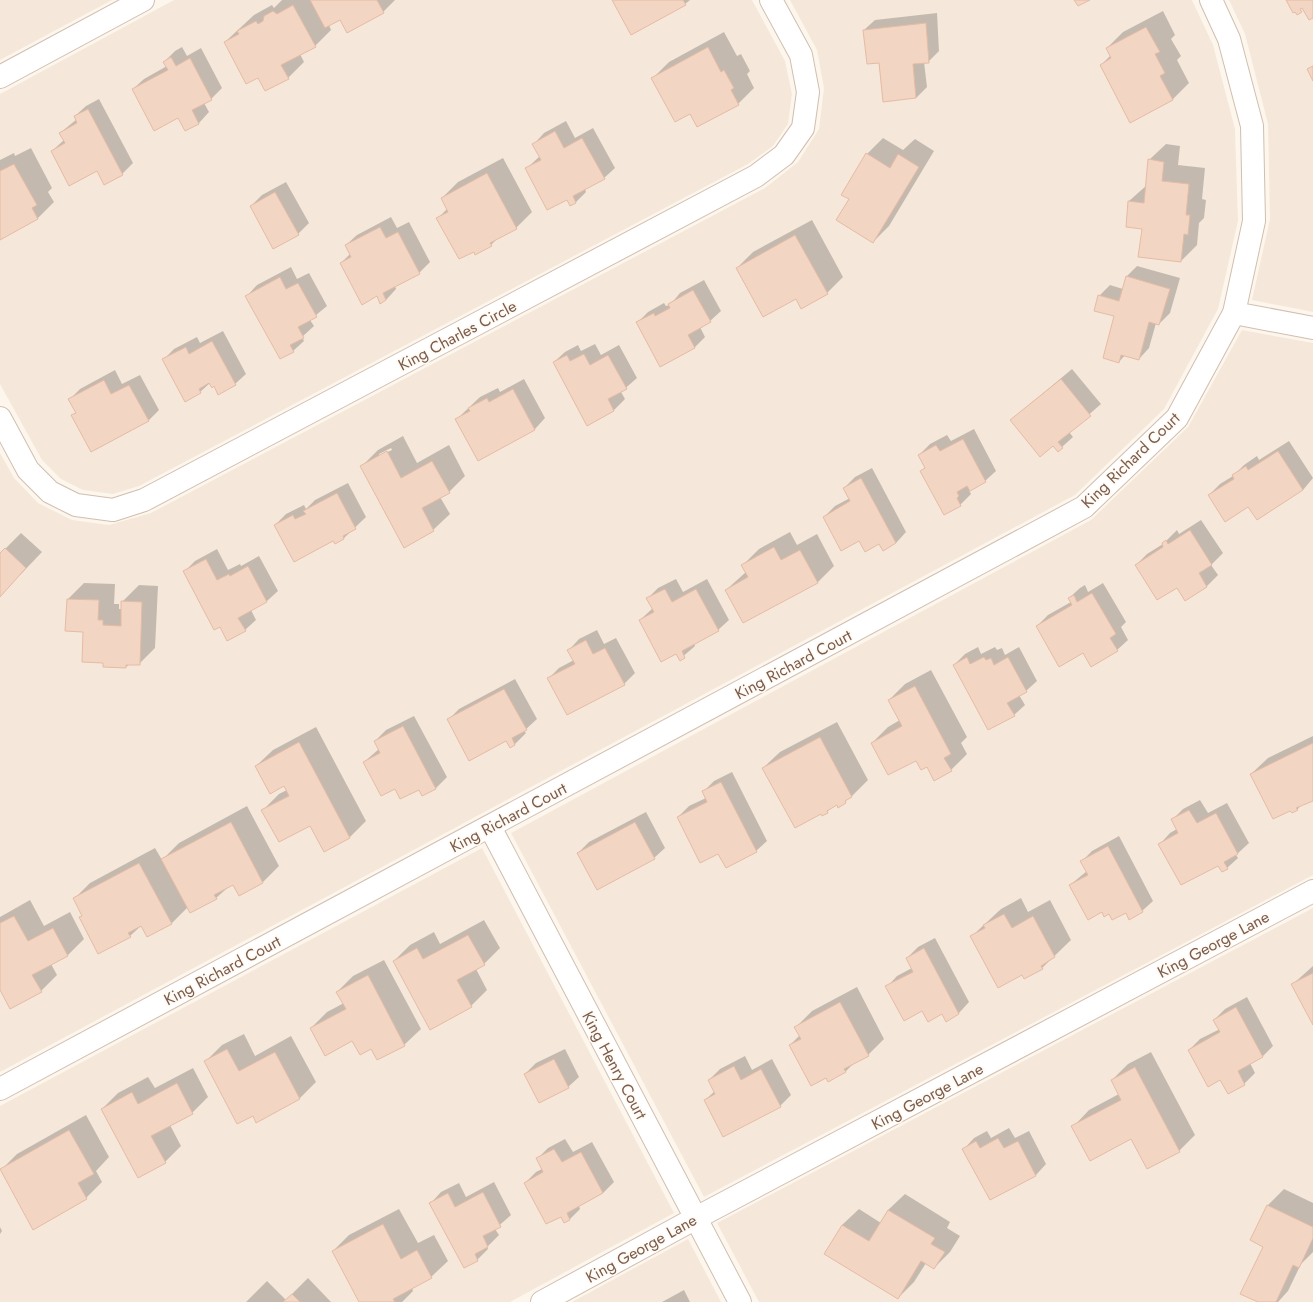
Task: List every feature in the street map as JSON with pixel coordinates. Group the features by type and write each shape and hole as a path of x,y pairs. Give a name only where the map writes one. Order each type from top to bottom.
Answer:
{"street":[{"path":"0,77 143,0"},
{"name":"King Charles Circle","path":"0,418 28,470 50,492 76,505 113,510 138,502 756,176 784,155 803,128 808,92 801,55 771,0"},
{"name":"King Richard Court","path":"0,1089 1084,507 1177,418 1234,313 1254,221 1252,126 1229,40 1211,0"},
{"path":"1234,313 1313,328"},
{"name":"King Henry Court","path":"490,827 740,1302"},
{"name":"King George Lane","path":"542,1302 696,1218 1313,892"}],"shaded area":[{"path":"0,0 112,0 0,60"},
{"path":"174,0 752,0 785,61 792,94 788,124 773,146 748,164 139,486 113,494 83,490 61,479 42,460 0,384 0,94"},
{"path":"790,0 1192,0 1213,45 1235,129 1238,221 1218,309 1164,409 1075,495 0,1072 0,453 14,478 38,503 72,520 109,525 151,513 765,188 798,162 819,129 824,88 817,50"},
{"path":"1229,0 1313,0 1313,312 1252,300 1270,219 1268,124 1245,34"},
{"path":"1242,330 1313,343 1313,875 704,1197 511,833 1091,520 1188,427"},
{"path":"482,848 674,1213 510,1302 0,1302 0,1106"},
{"path":"1313,908 1313,1302 759,1302 717,1223"},
{"path":"688,1239 721,1302 572,1302"}],"building":[{"path":"310,0 377,0 384,13 347,33 340,20 325,28"},
{"path":"612,0 683,0 686,5 631,35"},
{"path":"1074,0 1090,0 1078,6"},
{"path":"1286,0 1313,0 1313,18 1309,20 1302,8 1300,9 1302,12 1297,15 1295,12 1293,13"},
{"path":"293,5 316,47 281,65 289,79 265,91 258,78 246,84 224,42 239,34 237,31 256,21 258,24 263,21 264,16 273,11 277,14"},
{"path":"926,23 929,63 913,64 916,98 883,102 879,63 867,64 863,30"},
{"path":"1146,27 1160,52 1155,54 1165,73 1160,76 1173,100 1130,123 1100,65 1111,58 1106,48"},
{"path":"708,47 721,72 724,70 734,88 731,90 739,105 697,127 690,114 675,122 651,78"},
{"path":"171,57 176,66 190,58 212,100 192,110 199,124 185,131 178,118 154,131 132,89 168,70 163,62"},
{"path":"1313,66 1313,81 1307,69"},
{"path":"88,109 123,175 104,185 97,171 69,186 51,151 65,143 59,133 77,123 74,116"},
{"path":"555,131 564,148 582,138 605,179 573,196 576,203 570,206 567,200 547,210 525,168 541,160 532,144"},
{"path":"866,153 890,168 898,154 919,167 873,243 836,220 849,199 841,195"},
{"path":"1148,159 1164,162 1162,181 1189,184 1186,215 1190,215 1188,235 1184,234 1181,262 1138,257 1142,229 1126,227 1128,201 1144,203"},
{"path":"14,164 37,205 32,208 38,219 0,240 0,171"},
{"path":"487,173 517,229 490,243 492,246 475,255 474,252 459,259 436,218 448,212 441,198"},
{"path":"275,192 299,235 273,249 250,206"},
{"path":"380,227 386,238 398,232 420,274 383,293 386,300 380,304 377,296 362,305 340,263 351,257 345,245"},
{"path":"795,235 828,294 801,309 796,299 763,317 736,268"},
{"path":"1126,276 1170,289 1159,325 1149,322 1139,360 1121,355 1119,363 1103,358 1114,316 1094,311 1098,295 1119,301"},
{"path":"280,277 286,289 298,283 317,317 298,327 304,338 290,345 294,352 280,359 245,296"},
{"path":"693,290 711,322 688,335 695,348 660,367 636,322 654,313 655,316 670,308 668,304"},
{"path":"212,341 236,385 218,395 214,386 212,388 209,383 199,389 201,393 185,402 162,359 186,347 189,354"},
{"path":"584,354 590,365 608,355 627,389 608,399 614,411 587,426 553,362 567,355 570,361"},
{"path":"1061,379 1091,416 1058,442 1063,448 1058,452 1053,446 1040,457 1010,420"},
{"path":"104,380 111,394 129,385 149,421 91,452 71,415 76,413 68,399"},
{"path":"513,389 535,430 478,461 455,419 470,411 468,408 487,398 489,402"},
{"path":"963,439 986,482 970,491 967,486 957,492 959,496 957,498 961,506 944,515 920,471 925,468 918,455 936,445 940,451"},
{"path":"387,451 401,478 432,461 450,493 422,508 434,531 404,548 360,466"},
{"path":"1278,451 1303,490 1257,520 1248,507 1225,522 1208,495 1234,479 1232,475 1246,466 1248,470"},
{"path":"861,478 896,543 883,551 879,544 865,552 859,541 841,551 823,517 850,501 843,488"},
{"path":"337,493 356,529 343,536 344,539 335,544 333,541 294,562 274,525 293,515 295,519 306,514 303,511"},
{"path":"1190,530 1212,565 1199,573 1207,587 1185,601 1177,588 1157,600 1135,565 1163,547 1162,543 1166,540 1168,544"},
{"path":"774,547 781,560 800,550 818,583 743,623 725,590 748,577 741,565"},
{"path":"5,548 26,568 0,597 0,553"},
{"path":"206,559 217,580 229,574 230,576 248,566 267,602 238,618 246,631 227,641 220,627 214,630 183,571"},
{"path":"665,589 672,602 696,589 719,631 682,651 685,658 680,661 676,654 661,662 639,620 654,612 646,598"},
{"path":"1092,593 1116,634 1110,638 1118,651 1091,667 1083,653 1059,667 1036,626 1072,605 1068,598 1074,595 1077,602"},
{"path":"67,599 99,600 98,620 103,620 103,625 121,626 121,601 142,602 140,665 126,665 126,668 103,667 103,663 82,662 83,632 65,631"},
{"path":"586,640 593,654 605,648 625,685 567,715 547,678 575,664 567,650"},
{"path":"967,657 970,664 984,657 986,660 991,658 994,665 1008,657 1027,692 1007,703 1015,716 988,730 953,665"},
{"path":"915,686 951,754 944,758 952,771 934,781 927,767 921,770 916,761 888,775 871,743 902,726 888,700"},
{"path":"504,689 527,730 512,738 515,745 510,748 506,741 469,761 447,719"},
{"path":"403,726 436,789 422,796 419,790 400,799 395,789 381,796 363,762 380,753 374,741"},
{"path":"820,737 852,797 838,808 837,805 827,811 828,813 822,816 821,814 795,828 762,768"},
{"path":"299,742 350,838 324,852 310,826 279,842 261,810 289,796 284,786 270,794 255,766"},
{"path":"1313,743 1313,801 1296,808 1298,810 1292,813 1290,811 1273,819 1250,774"},
{"path":"721,782 757,852 726,868 718,854 700,863 677,817 707,802 702,791"},
{"path":"1189,810 1197,823 1216,813 1238,854 1224,862 1228,869 1222,872 1218,866 1181,885 1158,844 1178,833 1171,819"},
{"path":"231,822 263,883 239,896 233,885 214,895 217,899 190,913 161,859"},
{"path":"635,822 655,859 597,890 577,853"},
{"path":"1108,846 1143,912 1129,920 1126,913 1112,920 1109,914 1104,917 1102,912 1088,920 1069,885 1088,875 1080,861"},
{"path":"139,863 172,924 147,937 141,926 128,933 131,937 98,954 79,917 82,916 73,898"},
{"path":"1004,914 1012,928 1033,916 1055,957 1041,966 1043,969 1024,979 1022,975 998,988 970,936 985,928 983,925"},
{"path":"14,916 28,941 53,928 68,956 32,975 42,992 10,1009 0,990 0,923"},
{"path":"468,935 485,965 457,980 472,1007 430,1030 393,961 417,948 423,959"},
{"path":"924,948 959,1014 946,1022 942,1014 928,1022 922,1011 904,1021 885,986 913,972 906,958"},
{"path":"1313,973 1313,1025 1291,984"},
{"path":"368,975 405,1046 377,1060 371,1049 360,1055 352,1041 325,1056 310,1028 346,1009 336,992"},
{"path":"840,1002 869,1056 844,1069 846,1072 828,1082 826,1078 811,1086 789,1045 801,1039 794,1027"},
{"path":"1236,1007 1263,1057 1238,1071 1245,1085 1228,1094 1220,1080 1208,1087 1188,1050 1220,1032 1213,1020"},
{"path":"227,1049 239,1071 275,1052 300,1099 256,1123 253,1116 237,1124 204,1061"},
{"path":"554,1059 569,1088 539,1103 524,1074"},
{"path":"734,1066 741,1080 761,1069 781,1107 723,1137 704,1100 715,1094 708,1080"},
{"path":"1135,1067 1180,1152 1147,1169 1131,1139 1090,1161 1071,1126 1121,1100 1111,1080"},
{"path":"177,1083 193,1114 151,1136 166,1163 138,1178 101,1109 132,1092 138,1104"},
{"path":"69,1130 94,1174 78,1183 87,1199 33,1230 0,1169"},
{"path":"998,1138 1004,1148 1018,1141 1036,1176 990,1200 962,1149 976,1141 980,1148"},
{"path":"554,1149 562,1162 581,1152 603,1193 567,1213 570,1220 564,1223 561,1217 546,1224 524,1183 543,1172 536,1158"},
{"path":"483,1192 501,1227 483,1236 488,1247 475,1254 478,1261 464,1268 429,1203 448,1193 455,1207"},
{"path":"1267,1205 1313,1227 1313,1238 1299,1268 1293,1265 1276,1302 1258,1302 1240,1294 1263,1247 1250,1240"},
{"path":"888,1210 935,1238 931,1244 945,1252 934,1269 921,1261 898,1299 824,1254 842,1225 869,1241"},
{"path":"383,1224 401,1259 417,1250 432,1278 393,1299 395,1302 359,1302 332,1251"},
{"path":"292,1294 300,1302 283,1302"}]}
